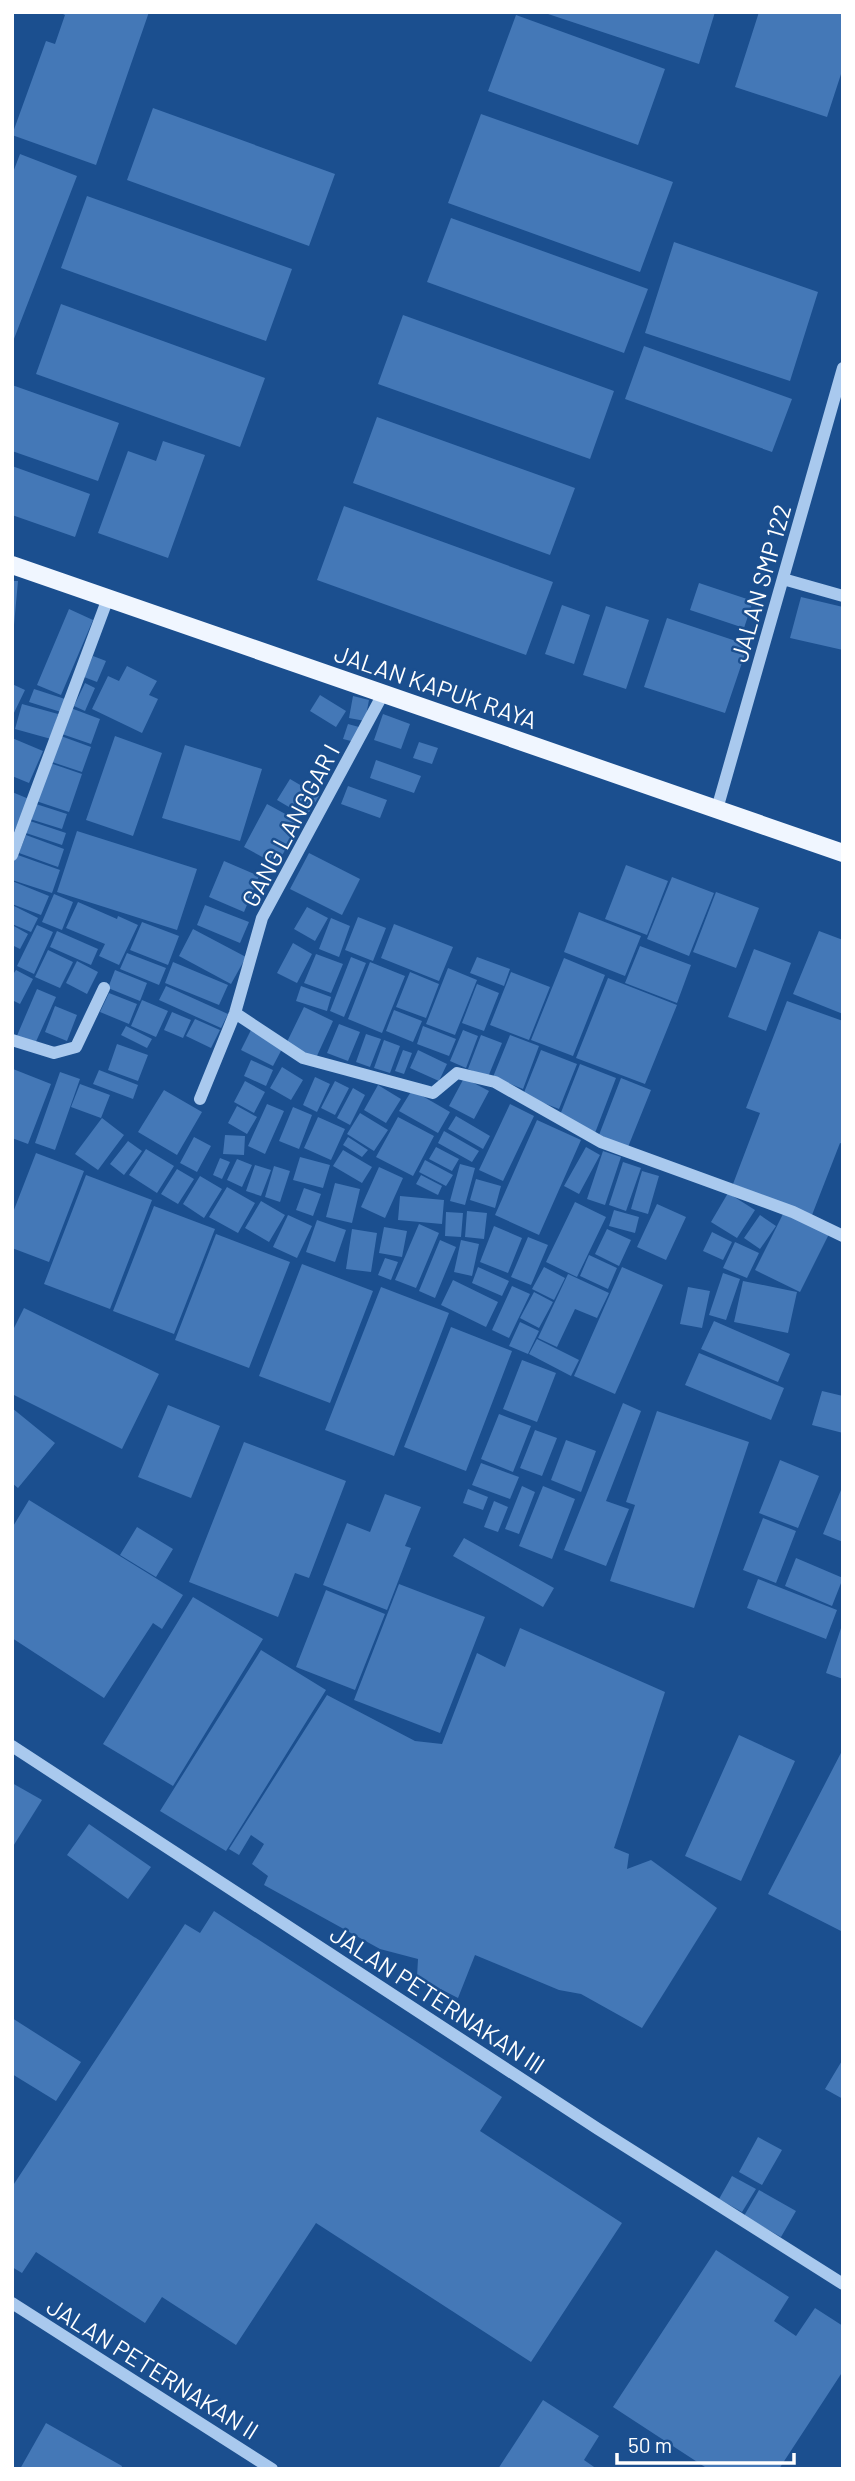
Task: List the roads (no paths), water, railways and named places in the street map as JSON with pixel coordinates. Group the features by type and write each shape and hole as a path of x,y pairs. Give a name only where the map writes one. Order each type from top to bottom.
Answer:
{"main road":[{"name":"JALAN KAPUK RAYA","path":"12,565 843,853"}],"street":[{"name":"JALAN SMP 122","path":"717,809 843,368"},
{"path":"783,579 843,596"},
{"path":"12,855 107,598"},
{"name":"GANG LANGGAR I","path":"201,1099 235,1013 262,918 383,694"},
{"path":"12,1040 54,1053 76,1047 104,988"},
{"path":"235,1013 303,1058 420,1090 433,1093 457,1073 495,1082 601,1142 793,1212 843,1236"},
{"name":"JALAN PETERNAKAN III","path":"12,1746 598,2129 843,2284"},
{"name":"JALAN PETERNAKAN II","path":"12,2303 272,2469"}]}
